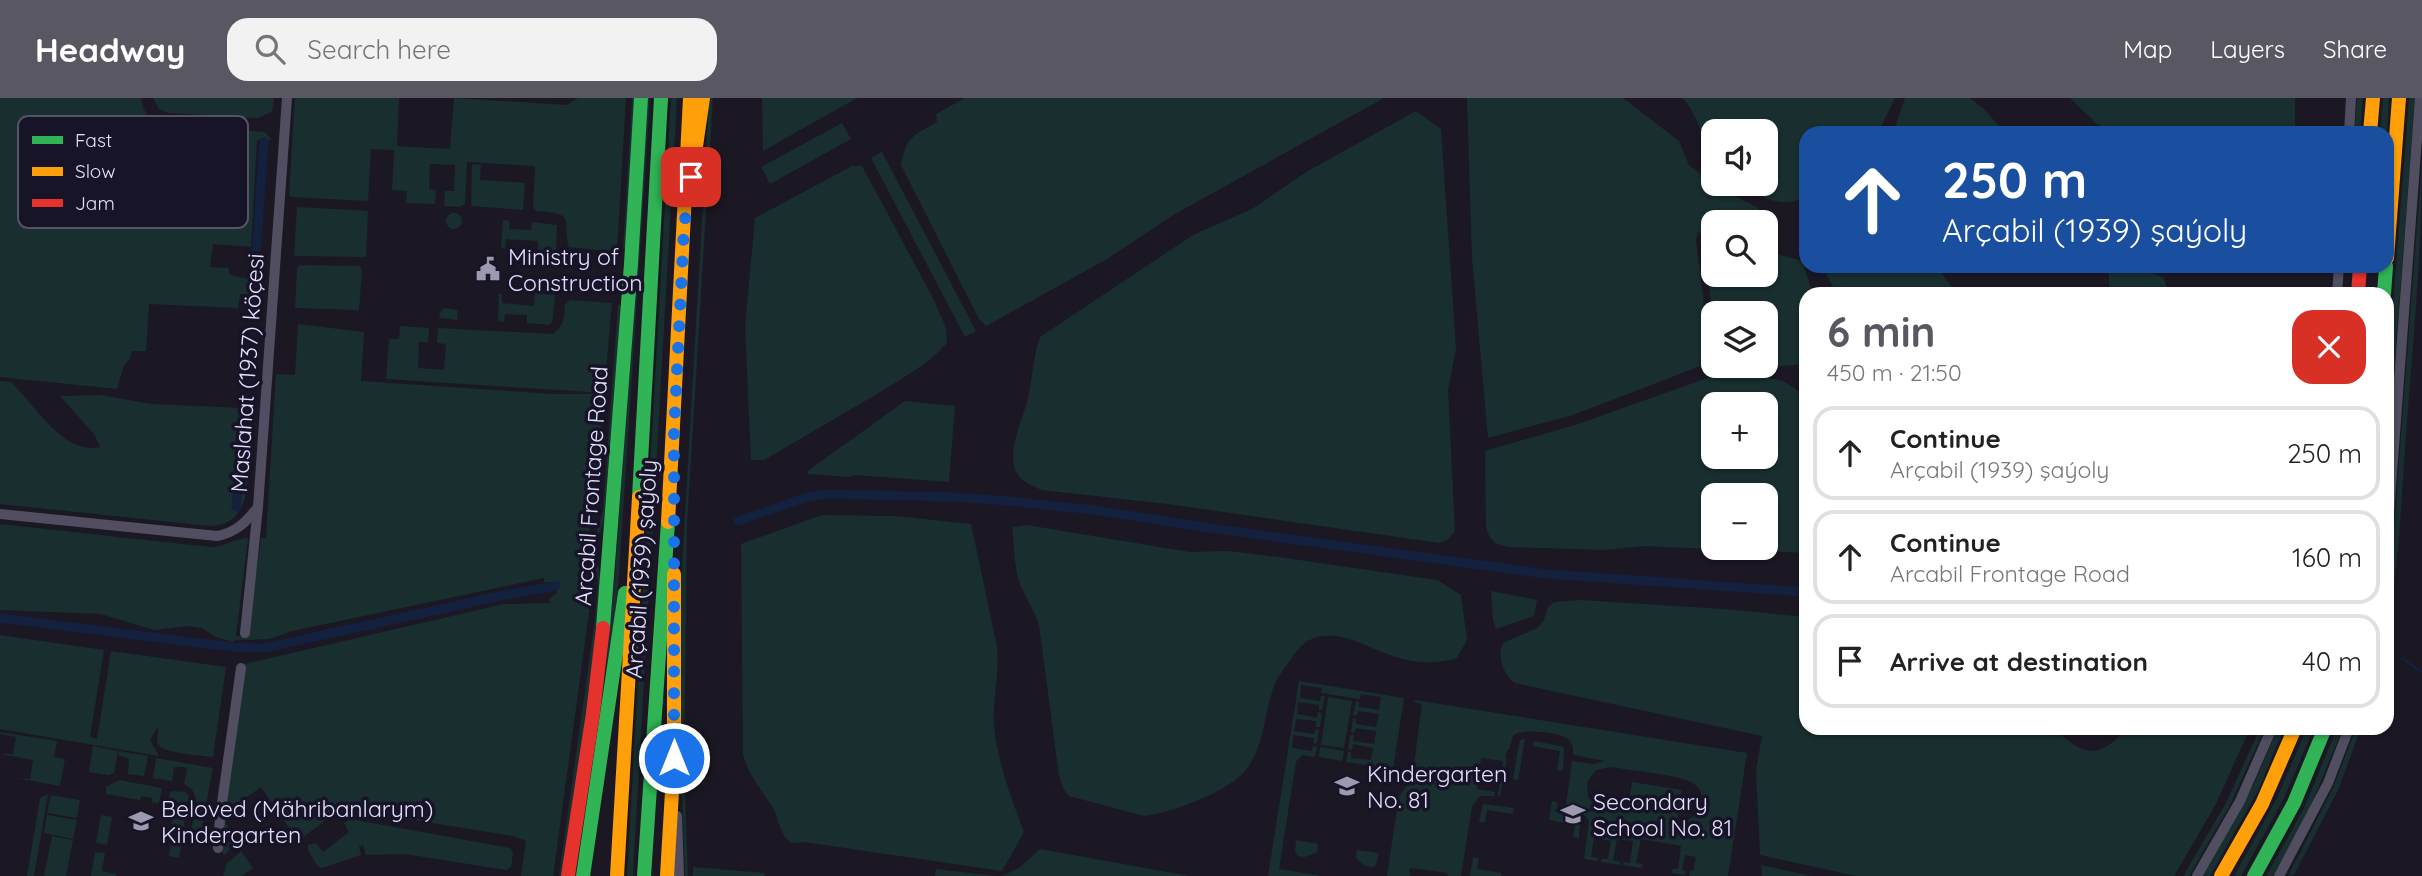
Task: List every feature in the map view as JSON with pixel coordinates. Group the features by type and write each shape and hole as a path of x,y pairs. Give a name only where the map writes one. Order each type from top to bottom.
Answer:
{"main road":[{"name":"Arcabil Frontage Road","path":"568,876 608,590 608,550 641,98"},
{"name":"Arçabil (1939) şaýoly","path":"617,876 661,98"},
{"name":"Arçabil (1939) şaýoly","path":"644,876 674,433 690,98"},
{"path":"684,227 703,98"},
{"path":"2370,126 2372,98"},
{"path":"2394,165 2399,98"},
{"path":"667,876 674,758 674,433"},
{"path":"583,876 640,487"},
{"path":"2221,876 2259,813 2293,735"},
{"path":"2254,876 2294,803 2322,735"}],"street":[{"name":"Maslahat (1937) köçesi","path":"0,514 217,536 240,527 258,507 287,98"},
{"path":"2349,126 2351,98"},
{"path":"2394,447 2420,98"},
{"path":"245,633 258,507"},
{"path":"218,848 241,668"},
{"path":"2197,876 2240,801 2269,735"},
{"path":"2279,876 2314,812 2347,735"},
{"path":"674,758 679,876"}],"green space":[{"path":"0,98 141,98 148,116 18,116 18,228 248,228 248,131 265,132 272,140 257,140 251,247 213,244 210,267 228,268 230,275 249,279 250,294 240,294 238,308 149,304 146,351 132,351 124,365 117,389 0,377"},
{"path":"153,98 274,98 272,112 258,118 168,113 159,109"},
{"path":"295,98 399,98 397,146 450,149 454,98 567,105 578,98 626,98 617,252 569,247 563,216 536,211 533,207 535,166 467,162 465,204 460,207 444,206 445,191 454,191 455,165 430,164 429,189 436,190 435,204 406,203 407,191 392,190 394,150 371,149 368,201 292,197 289,195"},
{"path":"632,98 637,98 627,246 623,249"},
{"path":"647,98 650,98 619,575 605,678 615,575"},
{"path":"671,98 677,98 633,876 627,876"},
{"path":"709,98 713,98 687,524 684,767 688,876 685,876 681,767 681,583"},
{"path":"762,98 857,98 763,151"},
{"path":"965,98 1384,98 1175,214 1107,259 986,326 979,319 901,165 908,142 937,122 936,114"},
{"path":"1467,98 1623,98 1679,141 1689,165 1701,174 1701,196 1736,196 1758,208 1701,210 1701,234 1698,232 1696,240 1704,301 1701,301 1701,366 1573,415 1488,438 1472,258"},
{"path":"1682,98 1895,98 1881,126 1799,126 1799,200 1790,202 1773,201 1760,196 1778,196 1778,119 1701,119 1701,131"},
{"path":"1905,98 1970,98 1999,126 1895,126"},
{"path":"2070,98 2295,98 2295,126 2101,126"},
{"path":"2357,98 2363,98 2361,126 2355,126"},
{"path":"2383,98 2389,98 2387,126 2381,126"},
{"path":"2409,98 2415,98 2394,370 2394,292"},
{"path":"1416,111 1441,129 1456,349 1448,390 1455,532 1447,540 1440,543 1168,504 1042,490 1021,478 1014,466 1014,449 1040,337 1193,235 1252,209 1308,171"},
{"path":"842,123 851,139 770,184 761,167"},
{"path":"882,152 976,331 965,337 871,158"},
{"path":"2422,161 2419,263 2394,584 2394,527"},
{"path":"472,164 481,165 480,180 525,183 523,210 471,206"},
{"path":"852,166 862,166 933,298 946,328 947,343 923,364 877,394 764,460 751,460 745,327 755,218"},
{"path":"297,207 368,211 366,257 294,256"},
{"path":"451,213 457,213 462,221 460,227 451,229 446,224 446,218"},
{"path":"503,220 509,221 509,229 531,230 532,222 557,225 556,254 538,253 538,241 506,239 505,249 501,248"},
{"path":"1778,254 1799,260 1799,273 1806,273 1811,287 1799,287 1799,365 1778,366 1778,301 1711,301 1709,287 1778,287"},
{"path":"300,265 360,266 359,310 295,308 297,268"},
{"path":"1826,273 1942,273 1952,287 1833,287"},
{"path":"2108,273 2152,273 2164,278 2167,287 2109,287"},
{"path":"535,293 555,295 552,323 527,323 527,315 505,314 504,322 498,321 499,294 502,294 502,303 534,306"},
{"path":"570,300 612,303 604,393 386,379 389,339 399,339 400,326 429,328 428,342 419,342 418,368 444,370 446,344 437,343 438,328 553,334 561,325 565,305"},
{"path":"618,305 621,306 604,522 599,534 596,534 603,510"},
{"path":"444,308 458,310 457,320 440,318 439,314"},
{"path":"298,324 364,332 361,381 553,394 603,394 595,514 589,532 586,565 591,598 553,876 521,876 526,841 513,836 351,810 334,814 298,841 261,787 243,800 247,816 241,809 225,822 236,840 228,846 230,850 224,855 220,849 244,664 504,604 550,603 550,598 557,593 554,582 544,582 544,578 292,631 269,639 234,642 216,637 202,628 188,626 154,630 101,614 0,610 0,524 210,547 248,538 236,636 247,637 261,538 266,538 276,374 295,375"},
{"path":"1707,378 1769,378 1783,381 1799,391 1799,553 1778,552 1778,483 1701,483 1701,548 1644,546 1605,550 1509,547 1491,539 1486,527 1485,451 1578,424"},
{"path":"0,381 11,382 50,426 74,444 86,448 100,447 94,434 60,396 101,395 151,404 243,408 233,508 236,509 240,504 249,406 252,406 247,488 240,510 223,524 210,526 0,504"},
{"path":"905,401 955,406 949,482 808,474 809,470"},
{"path":"822,515 896,516 971,524 997,646 994,717 996,740 1024,832 1002,871 804,842 791,843 784,836 773,808 748,769 743,754 741,544"},
{"path":"1027,525 1190,552 1227,551 1437,580 1461,595 1467,640 1457,658 1432,662 1398,658 1343,637 1324,636 1310,640 1298,649 1276,681 1260,743 1241,775 1195,802 1144,816 1069,796 1064,790 1059,776 1039,625 1020,584 1016,566 1012,527"},
{"path":"594,564 598,565 601,581 596,650 563,876 559,876 595,619 598,583"},
{"path":"1491,591 1537,600 1534,616 1496,629"},
{"path":"1580,600 1799,616 1799,735 2062,735 2074,745 2091,751 2108,746 2120,735 2247,735 2216,804 2174,876 1856,876 1760,855 1756,770 1762,736 1511,680 1501,659 1503,643 1537,628 1543,622 1548,607 1554,602"},
{"path":"0,635 104,650 90,737 97,739 111,651 226,667 213,757 175,752 161,747 157,742 158,727 150,740 159,756 0,729"},
{"path":"1299,681 1404,698 1393,769 1346,762 1348,752 1351,752 1351,758 1371,760 1373,748 1353,744 1352,750 1348,749 1350,735 1354,735 1353,741 1374,744 1376,731 1356,728 1354,733 1351,732 1353,718 1356,719 1356,724 1376,727 1379,714 1358,711 1357,716 1353,715 1356,701 1359,702 1359,707 1379,710 1381,697 1361,694 1360,699 1321,693 1322,688 1301,685 1300,698 1320,701 1321,696 1325,696 1322,710 1319,710 1319,705 1298,702 1297,714 1317,718 1318,712 1322,713 1320,727 1316,727 1316,721 1296,719 1294,731 1314,734 1316,729 1319,730 1317,744 1313,743 1314,738 1293,735 1292,748 1312,751 1313,746 1317,747 1315,757 1302,755 1296,762 1279,869 1321,876 1268,876"},
{"path":"1328,697 1352,701 1344,748 1321,745"},
{"path":"1415,700 1747,753 1728,876 1689,876 1696,857 1685,855 1682,870 1686,871 1685,875 1671,873 1672,869 1678,869 1681,846 1641,839 1636,863 1643,864 1642,868 1623,865 1624,862 1630,863 1633,841 1617,839 1613,860 1620,862 1620,865 1601,862 1601,859 1608,859 1611,841 1594,838 1591,857 1598,858 1597,861 1584,859 1589,821 1587,817 1566,805 1572,761 1594,764 1605,761 1573,755 1571,742 1563,737 1549,733 1524,732 1513,736 1507,750 1500,796 1503,761 1481,758 1477,789 1495,792 1494,796 1480,796 1472,806 1461,876 1412,868 1409,869 1410,876 1387,876 1399,796 1412,779 1422,704 1414,702","holes":["1611,767 1685,779 1698,787 1702,800 1700,807 1692,818 1677,822 1682,790 1632,782 1627,813 1599,808 1588,797 1587,782 1596,770"]},
{"path":"0,732 57,741 54,757 65,759 60,786 17,778 30,779 33,760 0,754 13,754 16,737"},
{"path":"2257,735 2262,735 2230,805 2189,876 2183,876 2226,803"},
{"path":"2275,735 2281,735 2259,789 2210,876 2203,876 2253,786"},
{"path":"2304,735 2311,735 2283,800 2241,876 2234,876 2277,798"},
{"path":"2334,735 2340,735 2309,810 2273,876 2266,876 2304,808"},
{"path":"2353,735 2358,735 2338,790 2294,875 2288,876 2333,788"},
{"path":"1525,739 1518,780 1513,779 1520,740"},
{"path":"1534,741 1564,747 1563,771 1557,770 1560,751 1533,746"},
{"path":"93,746 118,751 114,773 108,775 89,772"},
{"path":"1320,747 1344,751 1342,761 1319,757"},
{"path":"119,751 148,756 144,776 128,774 129,759 118,755"},
{"path":"156,758 213,768 201,832 191,830 195,798 194,792 184,784 187,769 174,767 172,781 153,778"},
{"path":"119,780 162,788 159,803 152,802 152,798 141,796 140,800 106,794 106,787"},
{"path":"171,791 185,792 189,796 183,829 171,827 174,805 168,804 167,801"},
{"path":"48,794 34,876 27,876 40,798"},
{"path":"51,795 80,800 77,818 47,813"},
{"path":"1552,801 1557,802 1558,813 1580,820 1579,838 1573,837 1575,825 1549,820"},
{"path":"1483,804 1514,808 1513,814 1487,810 1485,823 1479,822"},
{"path":"47,815 77,820 73,839 44,833"},
{"path":"101,815 112,817 107,845 96,843"},
{"path":"350,819 510,848 513,853 511,867 506,870 405,854 366,855 363,845 359,846 361,855 318,867 308,845 316,843 323,852 349,832 344,823"},
{"path":"173,830 183,832 179,858 169,856"},
{"path":"52,836 73,840 66,876 44,876"},
{"path":"1296,840 1318,844 1317,852 1305,857 1298,856 1295,851"},
{"path":"1040,849 1190,876 1002,876 1019,868"},
{"path":"1357,850 1379,853 1376,865 1365,866 1356,858"},
{"path":"241,851 253,868 242,876 223,876 227,863"},
{"path":"95,852 105,853 102,871 116,876 91,876"},
{"path":"1473,857 1479,858 1477,869 1502,873 1501,876 1470,876"},
{"path":"1761,865 1812,876 1762,876"},
{"path":"693,867 765,873 764,876 693,876"},
{"path":"936,869 995,876 935,876"}],"waterway":[{"path":"252,309 264,142"},
{"path":"236,507 245,407"},
{"path":"738,521 808,497 825,494 955,497 1094,510 1547,574 1799,592"},
{"path":"0,618 232,647 264,648 556,586"},
{"path":"2402,658 2422,672"}],"traffic: fast":[{"path":"603,628 641,98"},
{"path":"639,497 661,98"},
{"path":"2384,287 2386,273"},
{"path":"644,876 668,522"},
{"path":"583,876 625,593"},
{"path":"2254,876 2294,803 2322,735"}],"traffic: slow":[{"path":"668,522 690,98"},
{"path":"693,167 703,98"},
{"path":"2371,126 2373,98"},
{"path":"2394,165 2399,98"},
{"path":"617,876 639,497"},
{"path":"667,876 674,758 674,574"},
{"path":"2221,876 2262,804 2292,735"}],"traffic: jam":[{"path":"2358,287 2360,273"},
{"path":"568,876 603,628"}],"place":[{"name":"Ministry of Construction","path":"488,269"},
{"name":"Kindergarten No. 81","path":"1347,786"},
{"name":"Secondary School No. 81","path":"1573,814"},
{"name":"Beloved (Mähribanlarym) Kindergarten","path":"141,821"}],"route":[{"path":"674,758 674,433 684,227 691,177"}]}
